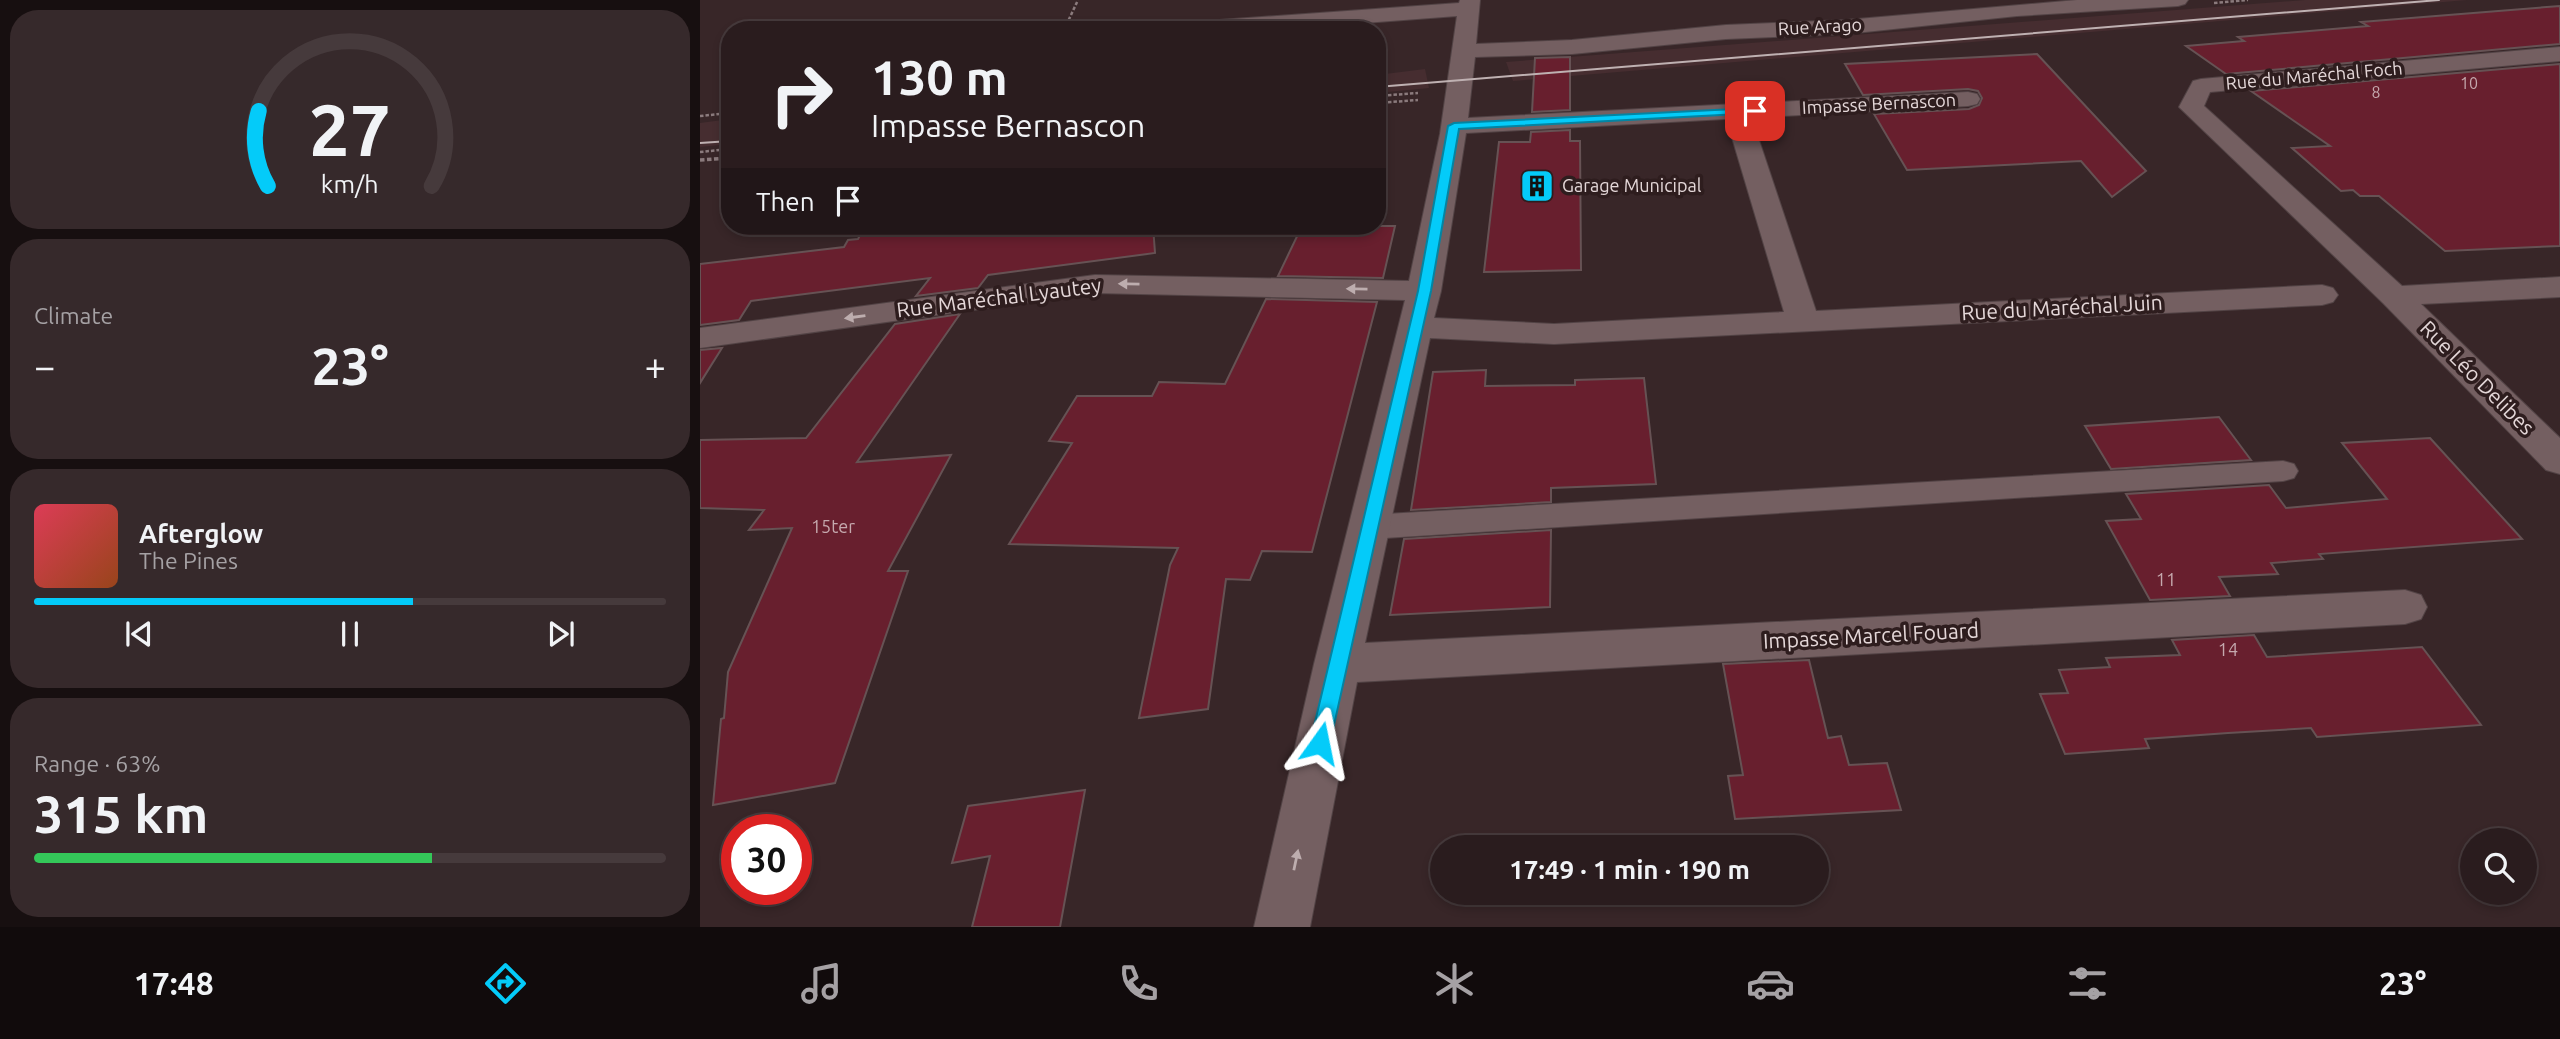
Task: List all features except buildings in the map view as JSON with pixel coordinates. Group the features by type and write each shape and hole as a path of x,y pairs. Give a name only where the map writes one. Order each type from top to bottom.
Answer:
{"street":[{"name":"Rue Arago","path":"1463,51 1572,47 1714,33 1846,27 2030,9 2178,0"},
{"path":"1282,21 1470,5 1454,126 1421,309 1337,664 1282,927"},
{"name":"Rue du Maréchal Foch","path":"2394,296 2191,107 2201,86 2560,54"},
{"name":"Impasse Bernascon","path":"1454,126 1968,99"},
{"path":"1743,131 1803,321"},
{"name":"Rue Maréchal Lyautey","path":"700,338 1095,284 1421,309"},
{"path":"2394,296 2560,287"},
{"name":"Rue du Maréchal Juin","path":"1421,309 1554,334 2322,295"},
{"name":"Rue Léo Delibes","path":"2394,296 2560,461"},
{"name":"Impasse Marcel Fouard","path":"1337,664 2405,607"}],"lane":[{"path":"1369,527 2283,471"}],"path":[{"path":"1068,21 1079,0"},
{"path":"1386,95 1424,92"},
{"path":"1386,102 1425,99"},
{"path":"700,116 721,114"},
{"path":"700,152 721,150"},
{"path":"700,160 721,159"}],"shaded area":[{"path":"2305,0 2467,0 1513,81 1506,62"},
{"path":"1425,69 1429,88 1386,92 1386,74"},
{"path":"721,120 721,145 700,147 700,123"}],"tram line":[{"path":"1386,86 2439,0"},
{"path":"700,143 721,142"}],"place":[{"name":"Garage Municipal","path":"1537,186"}],"route":[{"path":"1320,743 1425,291 1454,126 1755,111"}]}
